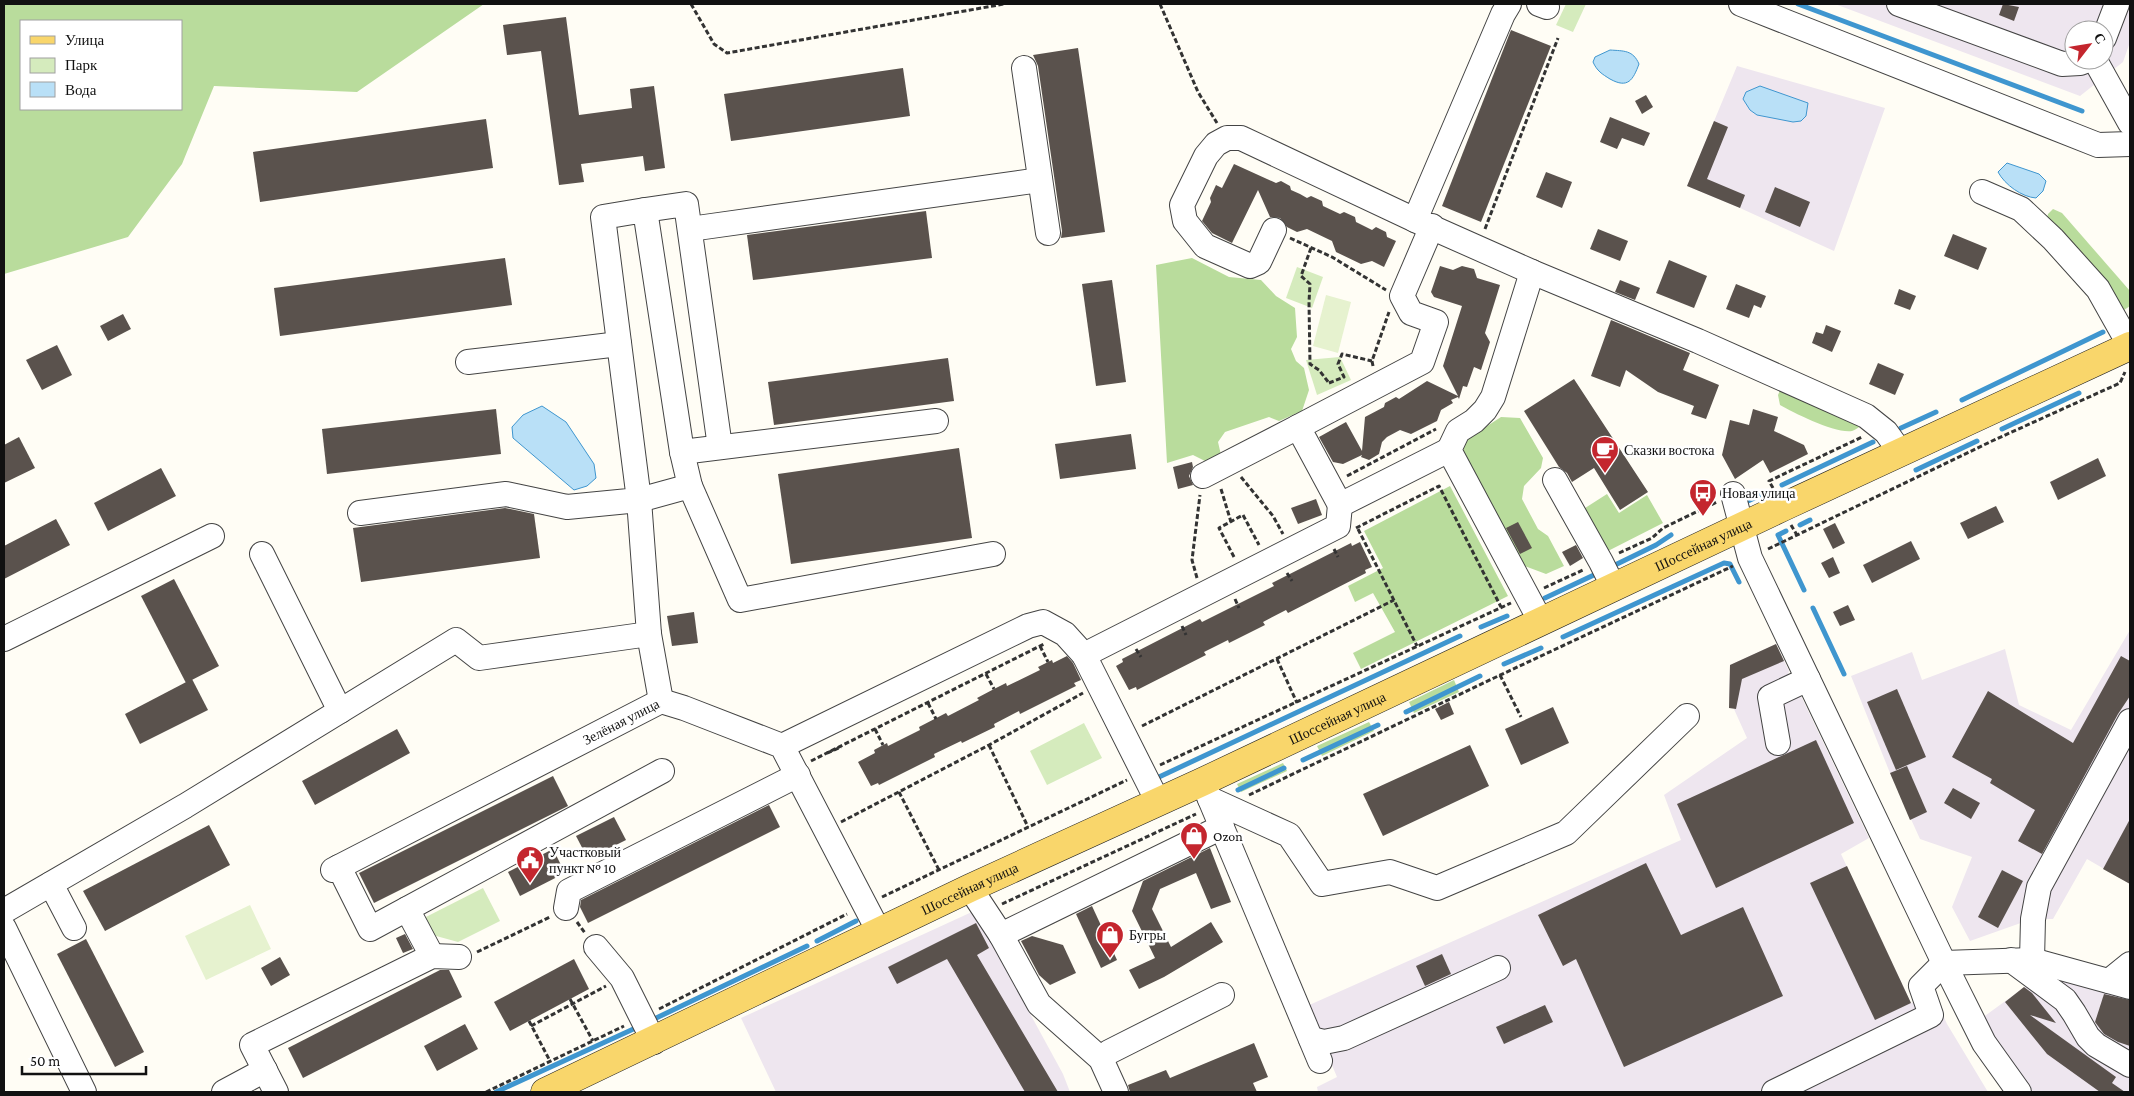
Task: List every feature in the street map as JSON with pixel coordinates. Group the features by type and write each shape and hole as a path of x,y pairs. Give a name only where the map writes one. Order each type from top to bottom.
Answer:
{"main road":[{"name":"Шоссейная улица","path":"545,1092 654,1042 970,888 1158,802 1214,804 1541,622 1901,453 2130,354"}],"street":[{"path":"1216,469 1422,362 1436,322 1411,313 1402,296 1424,223 1503,14 1509,4"},
{"path":"1741,4 2098,145 2130,144"},
{"path":"2111,20 2117,4"},
{"path":"1912,6 2064,64"},
{"path":"1024,68 1048,233"},
{"path":"2101,70 2130,123"},
{"path":"1274,230 1258,262 1250,266 1205,246 1185,221 1182,205 1206,156 1216,144 1227,138 1241,138 1532,272 1698,341 1866,416 1882,427 1901,453"},
{"path":"690,229 1040,180"},
{"path":"1982,192 2021,209 2053,239 2098,289 2130,354"},
{"path":"660,701 649,634 639,500 603,217 686,204 720,447"},
{"path":"645,210 682,452 690,486 740,600 993,554"},
{"path":"1340,505 1449,450 1458,431 1474,421 1485,410 1494,397 1532,272"},
{"path":"468,362 619,344"},
{"path":"682,452 936,421"},
{"path":"1084,655 1338,526 1340,505 1298,427"},
{"path":"1449,450 1541,622"},
{"path":"1555,480 1614,588"},
{"path":"360,513 506,494 567,507 639,500 690,486"},
{"path":"1733,494 1750,558 1984,1043 2019,1092"},
{"path":"4,639 212,536"},
{"path":"262,554 340,711"},
{"path":"879,932 782,746 1028,626 1043,622 1065,634 1084,655 1158,802"},
{"path":"4,911 185,806 456,640 479,658 649,634"},
{"path":"1778,743 1770,697 1808,679"},
{"name":"Зелёная улица","path":"407,909 370,929 336,869 660,701 684,708 782,746"},
{"path":"1214,804 1289,835 1322,884 1390,872 1437,888 1566,833 1687,716"},
{"path":"2021,960 2039,887 2130,721"},
{"path":"432,956 407,909 662,771"},
{"path":"566,908 569,891 797,772"},
{"path":"1001,935 1214,804"},
{"path":"1214,804 1320,1061"},
{"path":"51,884 74,928"},
{"path":"970,888 1001,935 1039,1004 1101,1059 1116,1092"},
{"path":"4,928 84,1092"},
{"path":"596,947 622,978 654,1042"},
{"path":"276,1092 252,1045 432,956 459,957"},
{"path":"2021,960 2065,1000 2088,1037 2096,1045 2130,1065"},
{"path":"1774,1092 1931,1015 1922,986 1944,963 2021,960 2119,984 2130,964"},
{"path":"1311,1038 1324,1042 1344,1038 1498,968"},
{"path":"1101,1059 1109,1052 1222,995"},
{"path":"224,1092 265,1070"}],"path":[{"path":"691,4 714,44 726,53 1004,4"},
{"path":"1160,4 1198,92 1227,138"},
{"path":"1476,225 1485,229 1558,38"},
{"path":"1274,230 1311,248 1387,291"},
{"path":"1311,248 1301,276 1310,284 1310,364 1329,383 1341,405"},
{"path":"1378,385 1372,361 1392,305"},
{"path":"1329,383 1344,377 1338,364 1342,354 1372,361"},
{"path":"1778,545 2120,383 2130,354"},
{"path":"1774,490 1769,481 1882,427"},
{"path":"1216,469 1231,522"},
{"path":"1216,469 1247,486 1274,516 1291,549"},
{"path":"1202,595 1192,560 1216,469"},
{"path":"1350,531 1439,486 1501,607"},
{"path":"486,1092 642,1017 865,905 1144,772 1652,538 1663,528 1733,494"},
{"path":"1242,574 1219,528 1243,515 1268,562"},
{"path":"1357,527 1417,646"},
{"path":"985,912 1197,814 1214,804 1238,800 1735,565"},
{"path":"1125,735 1394,600"},
{"path":"797,772 827,753 1065,634"},
{"path":"1040,646 1048,662"},
{"path":"1277,659 1297,703"},
{"path":"986,674 994,689"},
{"path":"1500,675 1521,717"},
{"path":"826,829 989,745 1099,684"},
{"path":"928,703 936,719"},
{"path":"875,729 883,745"},
{"path":"989,745 1028,827"},
{"path":"899,792 939,870"},
{"path":"459,957 475,952 566,908 596,947"},
{"path":"531,1026 622,978"},
{"path":"570,999 593,1041"},
{"path":"528,1021 550,1061"}],"shaded area":[{"path":"1835,4 2130,4 2130,42 2123,62 2114,69 2114,20 2064,20 2064,70 2113,70 2080,96"},
{"path":"1737,66 1885,108 1834,251 1687,186"},
{"path":"2130,630 2130,884 2087,859 2053,919 2032,919 1970,941 1952,907 1972,857 1920,839 1890,773 1851,676 1912,652 1922,680 2005,649 2019,705 2071,730"},
{"path":"1776,644 1789,671 1786,681 1793,695 1801,696 1869,838 1841,854 1911,1003 1934,995 1947,1024 1988,1092 1318,1092 1317,1087 1337,1077 1307,1006 1681,840 1664,795 1747,738 1729,698 1730,665"},
{"path":"974,911 1063,1074 1070,1092 776,1092 741,1018"},
{"path":"2039,969 2130,997 2130,1092 2034,1092 2023,1082 1982,1018 2026,986"}],"green space":[{"path":"4,4 484,4 357,92 214,86 182,164 128,237 4,274"},
{"path":"1566,4 1586,4 1573,32 1556,25"},
{"path":"2053,209 2062,213 2130,291 2130,306 2124,310 2117,308 2046,222 2048,214"},
{"path":"1192,258 1229,277 1261,280 1276,296 1295,308 1297,337 1291,349 1296,361 1304,368 1309,390 1302,411 1279,421 1269,417 1225,432 1218,442 1221,455 1205,461 1193,455 1167,463 1156,265"},
{"path":"1297,267 1323,277 1312,308 1286,298"},
{"path":"1326,295 1351,302 1338,353 1313,346"},
{"path":"1340,357 1351,380 1317,395 1306,360"},
{"path":"1782,386 1862,425 1852,431 1845,431 1826,426 1795,413 1780,405 1778,395"},
{"path":"1501,417 1520,418 1543,458 1541,468 1524,486 1522,499 1538,529 1548,536 1564,566 1546,574 1517,563 1463,464 1464,441"},
{"path":"1450,486 1508,596 1361,669 1353,653 1395,632 1373,593 1355,602 1348,586 1383,568 1364,531"},
{"path":"1607,494 1619,513 1647,495 1663,523 1606,552 1582,510"},
{"path":"1454,680 1459,692 1414,713 1409,702"},
{"path":"1369,722 1374,731 1322,756 1317,746"},
{"path":"1084,723 1102,758 1047,785 1030,751"},
{"path":"1283,763 1287,771 1241,792 1237,784"},
{"path":"483,888 500,921 458,942 429,934 422,919"},
{"path":"250,905 271,949 206,980 185,936"}],"water":[{"path":"1610,50 1628,52 1637,59 1639,64 1632,78 1626,83 1610,79 1600,72 1593,62 1595,57"},
{"path":"1760,86 1808,103 1806,116 1801,121 1793,122 1757,115 1750,110 1743,99 1746,92"},
{"path":"2007,163 2039,174 2046,181 2043,191 2036,198 2020,193 2009,186 1998,172"},
{"path":"542,406 566,422 594,464 596,478 587,486 574,490 513,438 512,427 523,415"}],"building":[{"path":"2003,4 2019,7 2014,21 1999,15"},
{"path":"566,17 579,115 632,108 630,89 654,86 665,168 645,171 643,156 581,164 584,182 559,185 541,51 507,55 503,25"},
{"path":"1511,30 1551,46 1481,222 1442,206"},
{"path":"1078,48 1105,232 1061,238 1062,231 1038,66 1033,55"},
{"path":"903,68 910,116 731,141 724,94"},
{"path":"1646,95 1653,107 1642,114 1635,101"},
{"path":"1610,117 1650,133 1644,146 1622,138 1617,149 1600,142"},
{"path":"486,119 493,168 260,202 253,152"},
{"path":"1714,121 1728,127 1707,179 1745,195 1740,208 1687,186"},
{"path":"1234,164 1276,183 1281,181 1290,186 1291,190 1307,198 1311,196 1322,201 1323,206 1340,214 1344,212 1355,217 1356,222 1372,230 1376,227 1386,232 1387,237 1396,241 1384,267 1372,261 1361,264 1336,252 1332,241 1307,229 1297,232 1287,227 1280,218 1270,217 1258,190 1232,243 1212,233 1202,221 1211,202 1210,198 1216,185 1222,188"},
{"path":"1546,172 1572,182 1562,208 1536,197"},
{"path":"1775,187 1810,202 1800,227 1765,212"},
{"path":"926,211 932,258 753,280 747,235"},
{"path":"1598,229 1628,241 1620,261 1590,249"},
{"path":"1953,234 1987,248 1978,270 1944,256"},
{"path":"505,258 512,305 280,336 274,288"},
{"path":"1669,260 1707,276 1694,308 1656,293"},
{"path":"1440,266 1453,270 1462,266 1474,269 1477,278 1500,285 1485,333 1490,342 1481,370 1474,367 1467,387 1463,386 1459,399 1458,397 1451,400 1453,403 1441,410 1437,421 1411,434 1400,430 1387,437 1382,442 1379,454 1369,460 1361,457 1362,455 1343,464 1333,462 1319,437 1346,422 1362,451 1365,417 1384,407 1385,403 1396,397 1399,399 1427,381 1458,396 1443,366 1462,306 1434,297 1431,292"},
{"path":"1112,280 1126,382 1096,386 1082,284"},
{"path":"1620,280 1640,288 1635,300 1615,292"},
{"path":"1736,284 1766,296 1761,308 1754,305 1749,318 1726,309"},
{"path":"1899,289 1916,296 1910,310 1894,304"},
{"path":"123,314 131,329 108,341 100,326"},
{"path":"1611,320 1690,353 1683,370 1719,385 1706,419 1691,414 1694,406 1658,392 1626,370 1620,387 1591,376"},
{"path":"1826,325 1841,331 1832,352 1812,343 1816,332 1823,334"},
{"path":"57,345 72,375 42,390 26,360"},
{"path":"948,358 954,401 774,425 768,382"},
{"path":"1878,363 1904,374 1895,395 1869,384"},
{"path":"1574,379 1648,492 1620,510 1594,468 1572,482 1567,473 1559,467 1524,411"},
{"path":"496,409 501,454 327,474 322,429"},
{"path":"1753,409 1778,417 1774,431 1804,445 1808,454 1770,473 1763,460 1735,479 1722,455 1730,420 1749,425"},
{"path":"1131,434 1136,469 1060,479 1055,444"},
{"path":"19,437 35,468 4,483 4,445"},
{"path":"959,448 972,538 791,564 778,474"},
{"path":"2098,458 2106,476 2058,500 2050,482"},
{"path":"1192,462 1193,467 1189,476 1193,485 1178,489 1173,467"},
{"path":"161,468 176,496 108,531 94,503"},
{"path":"1316,499 1322,515 1298,524 1291,508"},
{"path":"1996,506 2004,522 1968,539 1960,523"},
{"path":"505,508 534,514 540,558 361,582 353,528"},
{"path":"56,519 70,545 4,579 4,546"},
{"path":"1518,522 1532,548 1520,554 1506,528"},
{"path":"1835,523 1845,543 1833,549 1823,529"},
{"path":"1911,541 1920,559 1872,583 1863,565"},
{"path":"1360,542 1372,567 1365,570 1366,573 1288,613 1286,610 1263,622 1265,625 1229,643 1228,640 1204,652 1206,655 1137,690 1136,687 1129,690 1116,666 1123,662 1122,659 1200,619 1202,622 1274,586 1272,583 1351,543 1352,546"},
{"path":"1576,545 1583,558 1570,566 1562,552"},
{"path":"1833,557 1840,573 1829,578 1821,563"},
{"path":"174,579 219,666 186,683 141,596"},
{"path":"1848,605 1855,620 1840,626 1833,612"},
{"path":"694,612 698,643 672,646 667,616"},
{"path":"1776,644 1784,661 1742,679 1736,709 1729,708 1730,665"},
{"path":"1067,656 1073,663 1081,680 1074,683 1076,686 1020,714 1019,711 994,724 995,727 934,754 935,757 879,785 878,783 871,786 858,762 875,753 874,750 887,743 888,746 920,730 919,727 946,713 948,716 1006,683 1007,686 1040,670 1038,667 1052,660 1053,663"},
{"path":"2121,656 2130,661 2130,696 2118,714 2042,854 2018,841 2035,810 1990,783 1992,779 1952,757 1988,691 2073,743"},
{"path":"192,679 208,710 140,744 125,714"},
{"path":"1897,689 1926,757 1896,770 1867,702"},
{"path":"1449,702 1454,714 1441,720 1435,709"},
{"path":"1553,707 1569,743 1521,765 1505,729"},
{"path":"397,729 410,753 315,805 302,781"},
{"path":"1816,740 1854,823 1716,888 1677,804"},
{"path":"1470,745 1489,786 1383,836 1363,794"},
{"path":"1907,766 1927,812 1910,820 1890,773"},
{"path":"553,776 568,806 374,903 359,873"},
{"path":"1953,788 1980,803 1971,819 1944,803"},
{"path":"769,805 780,827 588,923 580,907 581,900"},
{"path":"614,817 626,840 588,859 576,836"},
{"path":"2130,819 2130,884 2103,869"},
{"path":"209,825 230,865 105,931 83,891"},
{"path":"1210,848 1231,902 1211,909 1196,873 1160,889 1152,909 1171,947 1211,922 1223,942 1164,977 1139,989 1129,970 1155,958 1132,911 1143,881"},
{"path":"553,849 565,873 520,896 508,872"},
{"path":"1646,863 1681,935 1743,907 1783,996 1624,1067 1576,959 1563,966 1538,915"},
{"path":"1847,866 1911,1003 1875,1020 1810,883"},
{"path":"2002,870 2023,881 1998,928 1978,917"},
{"path":"1092,906 1117,960 1101,968 1076,914"},
{"path":"976,923 989,948 977,955 1058,1092 1025,1092 947,959 897,984 888,967"},
{"path":"405,934 413,949 403,953 396,938"},
{"path":"1032,936 1063,945 1076,973 1050,985 1039,975 1021,941"},
{"path":"86,939 144,1052 115,1067 57,954"},
{"path":"1442,954 1451,974 1425,986 1416,966"},
{"path":"280,957 290,975 271,986 261,968"},
{"path":"574,959 589,989 510,1031 494,1002"},
{"path":"440,970 449,970 462,997 303,1078 288,1048"},
{"path":"2024,987 2032,993 2056,1023 2030,1015 2116,1077 2112,1083 2125,1092 2100,1092 2047,1054 2005,1002"},
{"path":"2104,994 2130,1000 2130,1046 2104,1034 2095,1022"},
{"path":"1545,1005 1553,1022 1504,1044 1496,1027"},
{"path":"465,1024 478,1049 437,1071 424,1046"},
{"path":"1254,1043 1268,1077 1253,1083 1257,1092 1130,1092 1128,1085 1166,1070 1170,1078"}],"waterway":[{"path":"1798,4 2082,111"},
{"path":"1962,400 2103,332"},
{"path":"2002,429 2079,393"},
{"path":"1901,428 1936,412"},
{"path":"1916,470 1977,441"},
{"path":"1782,485 1873,442"},
{"path":"1748,501 1765,493"},
{"path":"1800,525 1810,520"},
{"path":"1786,531 1778,535 1804,590"},
{"path":"1615,565 1656,545 1671,535"},
{"path":"1563,637 1724,563 1730,564 1739,582"},
{"path":"1545,598 1596,574"},
{"path":"1813,608 1844,674"},
{"path":"1481,627 1507,616"},
{"path":"1159,777 1460,636"},
{"path":"1504,664 1541,648"},
{"path":"1406,712 1480,676"},
{"path":"1303,760 1378,725"},
{"path":"1238,790 1284,768"},
{"path":"817,941 856,921"},
{"path":"652,1020 807,946"},
{"path":"496,1092 640,1026"}],"place":[{"name":"Сказки востока","path":"1605,474"},
{"name":"Новая улица","path":"1703,517"},
{"name":"Ozon","path":"1194,860"},
{"name":"Участковый пункт № 10","path":"530,884"},
{"name":"Бугры","path":"1110,959"}]}
